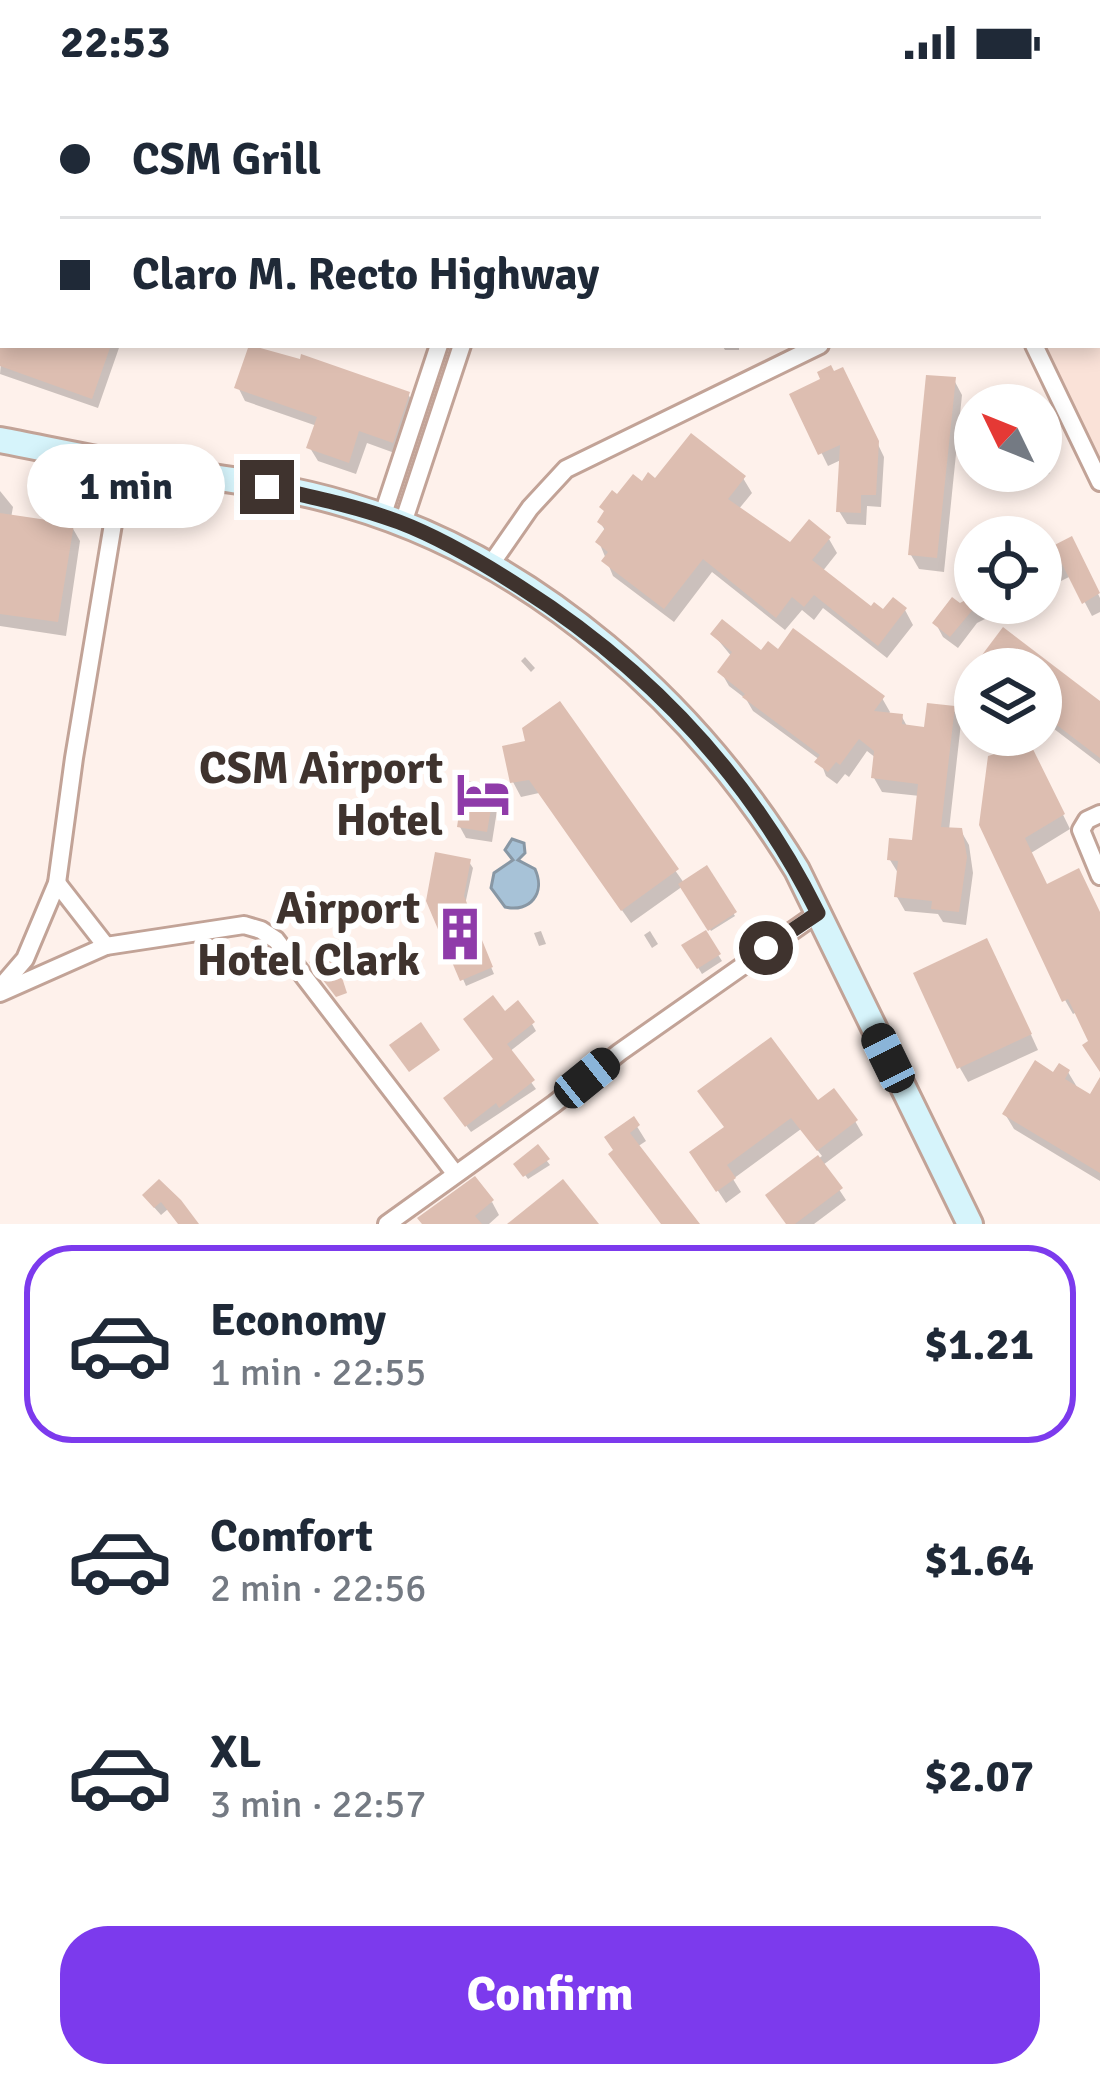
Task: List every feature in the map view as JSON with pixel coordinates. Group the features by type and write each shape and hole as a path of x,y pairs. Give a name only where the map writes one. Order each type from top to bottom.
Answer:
{"main road":[{"path":"0,440 267,487 347,504 393,520 489,567 562,614 644,680 698,732 776,835 970,1224"}],"street":[{"path":"393,520 439,348"},
{"path":"393,520 461,348"},
{"path":"489,567 530,508 566,470 814,348"},
{"path":"1035,348 1100,482"},
{"path":"0,990 25,959 57,883 123,464"},
{"path":"1100,814 1087,820 1081,830 1100,876"},
{"path":"57,883 106,946"},
{"path":"387,1224 818,913"},
{"path":"0,990 106,946 244,925 261,930 277,940 454,1172"}],"shaded area":[{"path":"1042,348 1100,348 1100,466"}],"water":[{"path":"512,839 524,843 525,853 518,860 535,869 538,878 534,899 514,908 505,907 491,888 494,873 513,860 505,850"}],"building":[{"path":"0,348 110,348 92,399 0,366"},
{"path":"248,348 260,348 300,359 301,354 410,392 393,443 359,431 349,463 306,448 317,417 234,388"},
{"path":"831,365 834,371 843,367 879,441 876,495 861,495 861,513 836,512 840,445 818,455 789,394 820,379 817,372"},
{"path":"926,375 956,377 937,558 908,555"},
{"path":"691,433 746,476 728,499 790,542 809,519 831,537 812,560 871,606 874,602 883,609 893,597 907,608 878,646 814,595 804,607 792,597 776,618 703,559 664,609 601,561 608,552 595,542 605,528 597,522 604,511 599,507 633,474 642,481 648,472 655,478"},
{"path":"0,513 74,524 58,622 0,614"},
{"path":"1072,536 1100,593 1082,604 1062,564 1062,541"},
{"path":"952,597 954,624 961,624 950,637 932,623"},
{"path":"722,619 761,650 768,641 778,649 793,628 885,696 874,711 903,714 902,724 924,727 927,703 954,706 941,827 962,828 967,857 959,912 931,909 932,901 894,897 898,861 887,860 889,838 912,840 918,784 871,778 874,751 859,739 840,765 836,762 828,772 814,762 820,755 742,697 745,694 717,672 732,652 710,634"},
{"path":"1003,627 1031,648 987,648"},
{"path":"1062,672 1100,701 1100,758 1062,729"},
{"path":"560,701 679,869 621,911 529,780 510,783 502,746 525,741 522,728"},
{"path":"988,756 1036,756 1065,814 1025,838 1047,884 1079,868 1100,912 1100,1072 1082,1045 1088,1041 1068,999 1062,1002 979,825"},
{"path":"464,780 495,785 487,832 457,827"},
{"name":"Airport Hotel Clark","path":"435,852 471,859 464,896 493,967 460,981 426,901"},
{"path":"707,865 737,912 708,931 678,884"},
{"path":"706,930 721,954 697,969 681,945"},
{"path":"987,938 1032,1034 957,1069 913,973"},
{"path":"334,953 347,993 336,997 309,962"},
{"path":"493,995 505,1011 518,1000 535,1022 507,1044 535,1080 465,1127 443,1098 493,1059 463,1019"},
{"path":"421,1022 440,1050 409,1072 389,1045"},
{"path":"771,1037 818,1100 834,1088 858,1120 817,1151 791,1118 727,1165 736,1178 716,1192 689,1152 724,1127 697,1091"},
{"path":"1035,1060 1053,1072 1059,1063 1070,1070 1065,1079 1090,1094 1100,1077 1100,1173 1002,1114"},
{"path":"634,1116 640,1125 630,1133 700,1224 661,1224 608,1154 613,1150 604,1137"},
{"path":"538,1144 550,1159 523,1177 513,1164"},
{"path":"818,1155 843,1188 795,1224 786,1224 765,1195"},
{"path":"475,1176 494,1200 475,1216 482,1224 422,1224 417,1218"},
{"path":"159,1179 199,1224 178,1224 161,1202 154,1208 142,1195"},
{"path":"563,1179 599,1224 507,1224"}],"place":[{"name":"CSM Airport Hotel","path":"483,794"},
{"name":"Airport Hotel Clark","path":"460,934"}],"route":[{"path":"267,487 347,504 403,523 489,567 562,614 644,680 724,762 776,835 818,913 766,948"}]}
